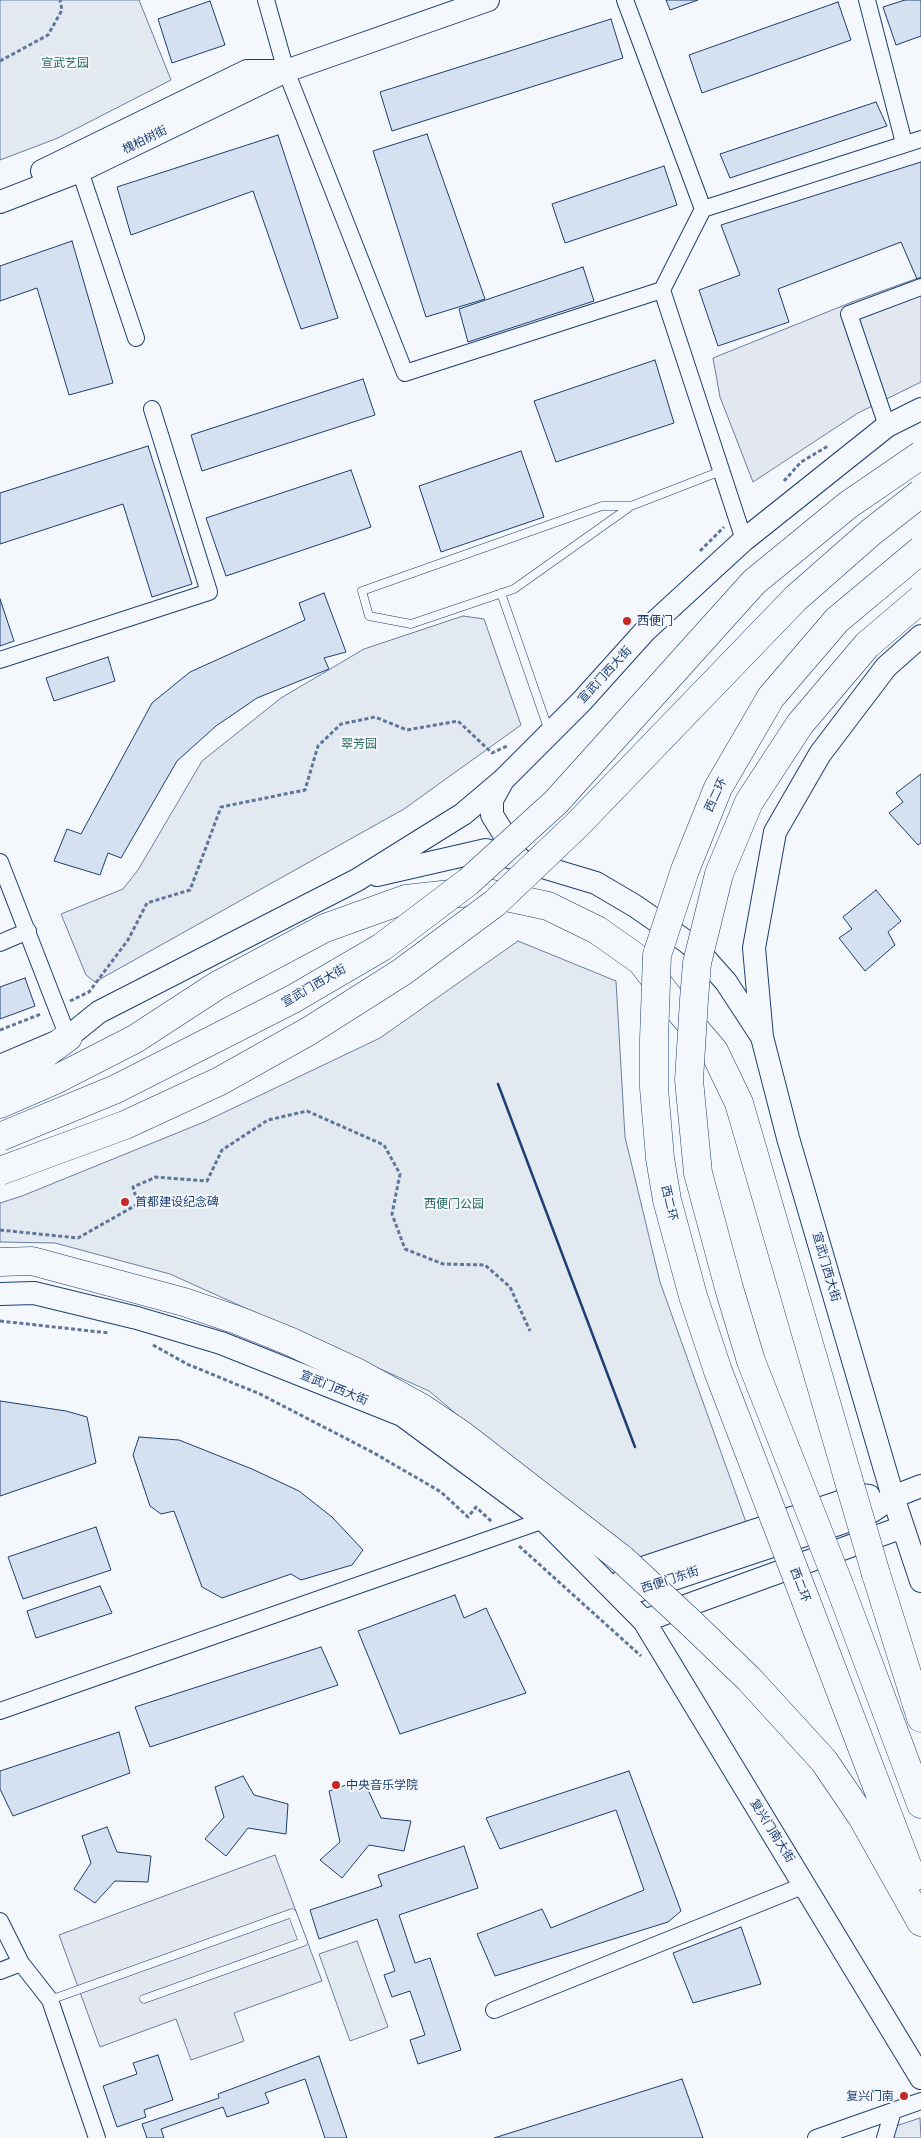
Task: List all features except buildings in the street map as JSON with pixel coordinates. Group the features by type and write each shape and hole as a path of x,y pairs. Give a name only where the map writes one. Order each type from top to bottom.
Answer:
{"highway":[{"name":"宣武门西大街","path":"0,1137 116,1090 292,999 382,946 468,882 556,802 754,582 848,505 921,455"},
{"path":"0,1171 125,1125 220,1081 309,1031 418,960 495,904 578,824 796,598 870,533 921,493"},
{"path":"870,533 921,504"},
{"name":"西二环","path":"921,550 837,620 771,698 718,788 685,870 657,955 654,1040 654,1088 660,1158 667,1200 693,1296 718,1371 921,1901"},
{"path":"921,598 861,652 800,724 748,802 719,874 697,963 689,1080 698,1173 751,1361 840,1587 921,1804"},
{"path":"0,1104 54,1081 135,1039 218,985 325,928 406,899 478,891 548,906 597,930 641,961 678,1009 714,1051 739,1103 876,1574 921,1718"},
{"path":"0,1087 68,1038"},
{"path":"0,1262 32,1261 184,1302 237,1320 289,1341 358,1373 422,1408 462,1435 622,1559 691,1622 749,1679 824,1761 862,1817 921,1922"}],"street":[{"path":"266,0 286,71 405,373 662,290 704,210 921,139"},
{"name":"槐柏树街","path":"0,202 80,171 286,71 488,0"},
{"path":"625,0 704,210"},
{"path":"867,0 904,143"},
{"name":"槐柏树街","path":"0,186 51,167 247,71 286,71"},
{"path":"80,171 136,338"},
{"path":"887,426 849,314 921,287"},
{"path":"662,290 740,529"},
{"path":"0,660 209,592 152,409"},
{"name":"宣武门西大街","path":"0,1066 68,1038 99,1012 357,880 463,814 502,781 550,733 740,529 887,426 921,409"},
{"name":"宣武门西大街","path":"893,1497 788,1138 762,1037 754,948 775,832 820,754 886,666 921,636"},
{"path":"502,781 492,800 492,815 521,861"},
{"name":"宣武门西大街","path":"357,880 486,850 596,884 635,906 687,942 712,965 762,1037"},
{"path":"0,862 68,1038"},
{"path":"0,943 28,932"},
{"name":"宣武门西大街","path":"0,1294 34,1293 146,1321 221,1343 402,1415 544,1520 614,1591"},
{"name":"西便门东街","path":"614,1591 637,1591 868,1514 893,1497 921,1486"},
{"path":"893,1497 921,1581"},
{"path":"0,1711 544,1520"},
{"path":"644,1621 902,1527"},
{"name":"复兴门南大街","path":"614,1591 644,1621 921,2078"},
{"path":"494,2010 805,1885"},
{"path":"0,1922 21,1963 50,2000 97,2138"},
{"path":"0,1971 21,1963"},
{"path":"816,2138 921,2101"},
{"path":"885,2138 893,2110"}],"lane":[{"path":"631,506 602,506 362,591 369,616 411,624 514,589 631,506 721,471"},
{"path":"501,593 550,733"},
{"path":"50,2000 292,1913 303,1942 144,1999"}],"path":[{"path":"0,60 48,35 62,10 60,0"},
{"path":"781,484 801,462 833,443"},
{"path":"700,552 720,530 740,529"},
{"path":"0,1030 88,992 128,940 147,903 190,890 221,807 305,790 318,746 341,724 375,717 407,730 458,721 492,754 513,743"},
{"path":"0,1230 78,1238 138,1204 133,1187 156,1178 207,1181 222,1150 268,1120 307,1111 384,1145 400,1174 392,1214 406,1249 444,1264 485,1265 510,1287 530,1331"},
{"path":"0,1321 112,1334"},
{"path":"148,1342 187,1364 260,1394 374,1453 441,1492 468,1517 476,1507 645,1661"}],"green space":[{"name":"宣武艺园","path":"0,0 139,0 171,80 58,138 0,160"},
{"name":"翠芳园","path":"463,616 484,619 521,725 404,809 95,982 86,975 61,914 123,889 138,870 202,761 281,698 364,649"},
{"name":"西便门公园","path":"518,941 616,981 625,1137 660,1282 747,1525 633,1563 429,1391 170,1274 55,1243 0,1242 0,1203 22,1196 204,1122 380,1038"},
{"path":"357,1941 388,2027 350,2041 319,1954"},
{"path":"920,2118 921,2138 893,2138 896,2126"}],"shaded area":[{"path":"921,277 921,382 858,413 753,482 720,397 713,358 857,300"},
{"path":"275,1855 322,1981 234,2013 244,2041 191,2060 176,2019 100,2047 59,1935"}],"wall":[{"path":"498,1084 635,1447"}],"place":[{"name":"西便门","path":"627,621"},
{"name":"首都建设纪念碑","path":"125,1202"},
{"name":"中央音乐学院","path":"336,1785"},
{"name":"复兴门南","path":"904,2096"}]}
